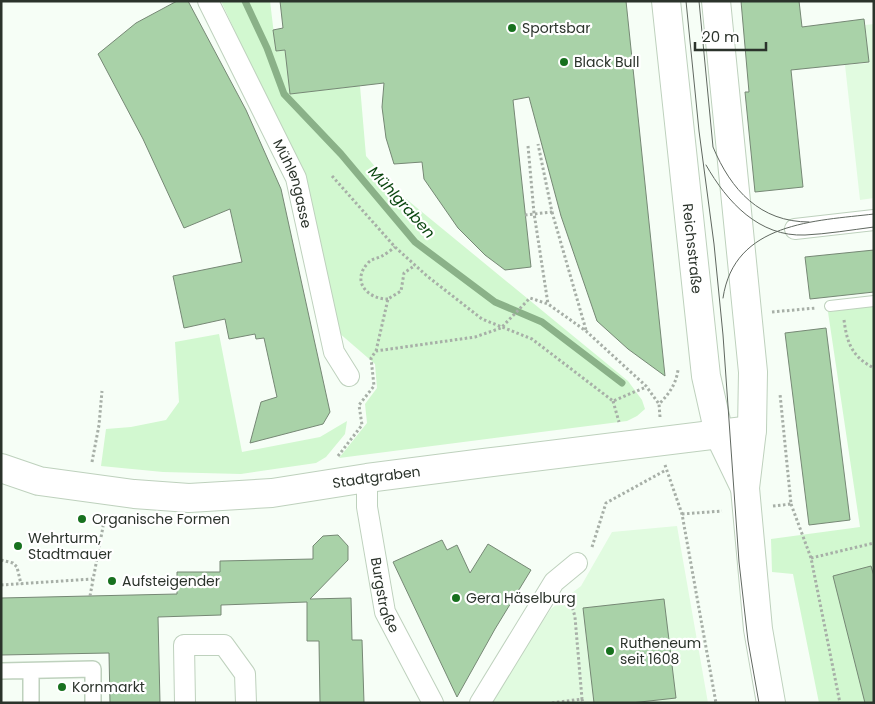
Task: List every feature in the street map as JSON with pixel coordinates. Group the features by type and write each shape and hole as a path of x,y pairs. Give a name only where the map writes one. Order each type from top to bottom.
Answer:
{"main road":[{"name":"Reichsstraße","path":"666,1 706,376 719,434 745,488"},
{"name":"Reichsstraße","path":"716,1 753,372 752,430 745,488 758,629 771,703"},
{"name":"Stadtgraben","path":"1,468 39,481 134,494 189,498 272,493 367,478 752,430"}],"street":[{"name":"Mühlengasse","path":"208,1 296,178 334,352 349,376"},
{"path":"795,229 874,220"},
{"name":"Burgstraße","path":"367,478 367,507 385,612 433,703"},
{"path":"480,703 554,582 576,563"},
{"path":"185,703 184,645 224,645 245,674 246,703"},
{"path":"1,671 93,670 94,703"},
{"path":"30,671 31,703"}],"lane":[{"path":"830,306 874,301"}],"path":[{"path":"538,144 552,212 586,331"},
{"path":"528,146 534,213 548,304"},
{"path":"332,176 414,266 482,319 532,339 613,401 646,386"},
{"path":"525,215 552,212"},
{"path":"395,247 382,257 373,259 367,264 361,275 362,284 366,292 378,299 388,299 401,291 404,273 414,266"},
{"path":"376,352 475,337 501,328 530,298 548,304 586,331 646,386 659,404"},
{"path":"338,456 362,425 360,405 374,386 372,358 376,352 388,299"},
{"path":"842,305 847,339 853,351 866,364 874,368"},
{"path":"99,425 102,391"},
{"path":"576,563 590,554 606,502 666,470 682,514 716,703"},
{"path":"792,504 811,558 840,703"},
{"path":"811,558 874,543"},
{"path":"1,560 14,563 17,567 21,584"},
{"path":"1,585 92,579"},
{"path":"552,703 582,701 576,616"}],"shaded area":[{"path":"221,1 270,1 276,51 285,50 290,94 360,86 366,156 394,189 628,381 642,400 645,409 627,421 339,458 367,423 365,404 377,388 375,364 338,332 305,184"},
{"path":"874,24 874,198 860,200 845,65 869,63 865,25"},
{"path":"874,306 874,703 819,703 793,574 772,572 771,539 860,527 828,312"},
{"path":"219,334 242,452 320,437 347,421 345,434 326,457 316,463 241,474 163,472 101,466 106,429 131,427 166,420 179,402 175,342"},
{"name":"Rutheneum seit 1608","path":"677,526 708,703 493,703 492,694 551,609 581,586 612,532"}],"building":[{"path":"177,1 188,1 246,110 281,189 330,412 323,424 250,443 261,402 277,397 264,338 256,339 255,334 229,339 225,319 184,328 173,276 242,262 230,209 184,228 143,139 98,54 136,23"},
{"path":"280,1 626,1 665,376 628,349 597,321 561,216 529,97 513,100 531,267 505,270 485,255 458,228 424,179 422,162 394,164 386,138 382,107 384,83 290,94 285,50 276,51 273,30 283,28"},
{"path":"741,1 799,1 802,27 864,19 869,62 791,70 803,187 755,192 745,92 749,92"},
{"path":"874,250 874,292 810,299 805,257"},
{"path":"826,328 850,520 809,525 785,333"},
{"path":"338,535 348,546 348,560 310,599 351,598 352,640 362,640 364,703 320,703 319,641 307,641 307,602 221,605 221,615 158,617 160,703 110,703 109,653 1,655 1,598 177,594 177,572 220,572 220,561 313,559 313,546 323,536"},
{"path":"442,540 447,550 457,545 470,573 488,544 531,570 457,697 393,562"},
{"path":"871,566 874,576 874,703 865,703 833,576"},
{"path":"664,599 676,698 631,703 594,703 583,608"}],"waterway":[{"name":"Mühlgraben","path":"245,1 267,48 284,94 341,154 415,242 495,302 542,322 622,383"}],"tram line":[{"path":"686,1 723,335 739,562 748,641 759,703"},
{"path":"699,1 713,147 720,163 738,190 762,210 792,221 809,222"},
{"path":"706,165 714,179 734,204 746,215 773,230 788,234 805,235 874,227"},
{"path":"723,298 730,273 743,254 760,240 780,230 803,224 827,219 874,214"}],"place":[{"name":"Sportsbar","path":"512,28"},
{"name":"Black Bull","path":"564,62"},
{"name":"Organische Formen","path":"82,519"},
{"name":"Wehrturm, Stadtmauer","path":"18,546"},
{"name":"Aufsteigender","path":"112,581"},
{"name":"Gera Häselburg","path":"456,598"},
{"name":"Rutheneum seit 1608","path":"610,651"},
{"name":"Kornmarkt","path":"62,687"}]}
